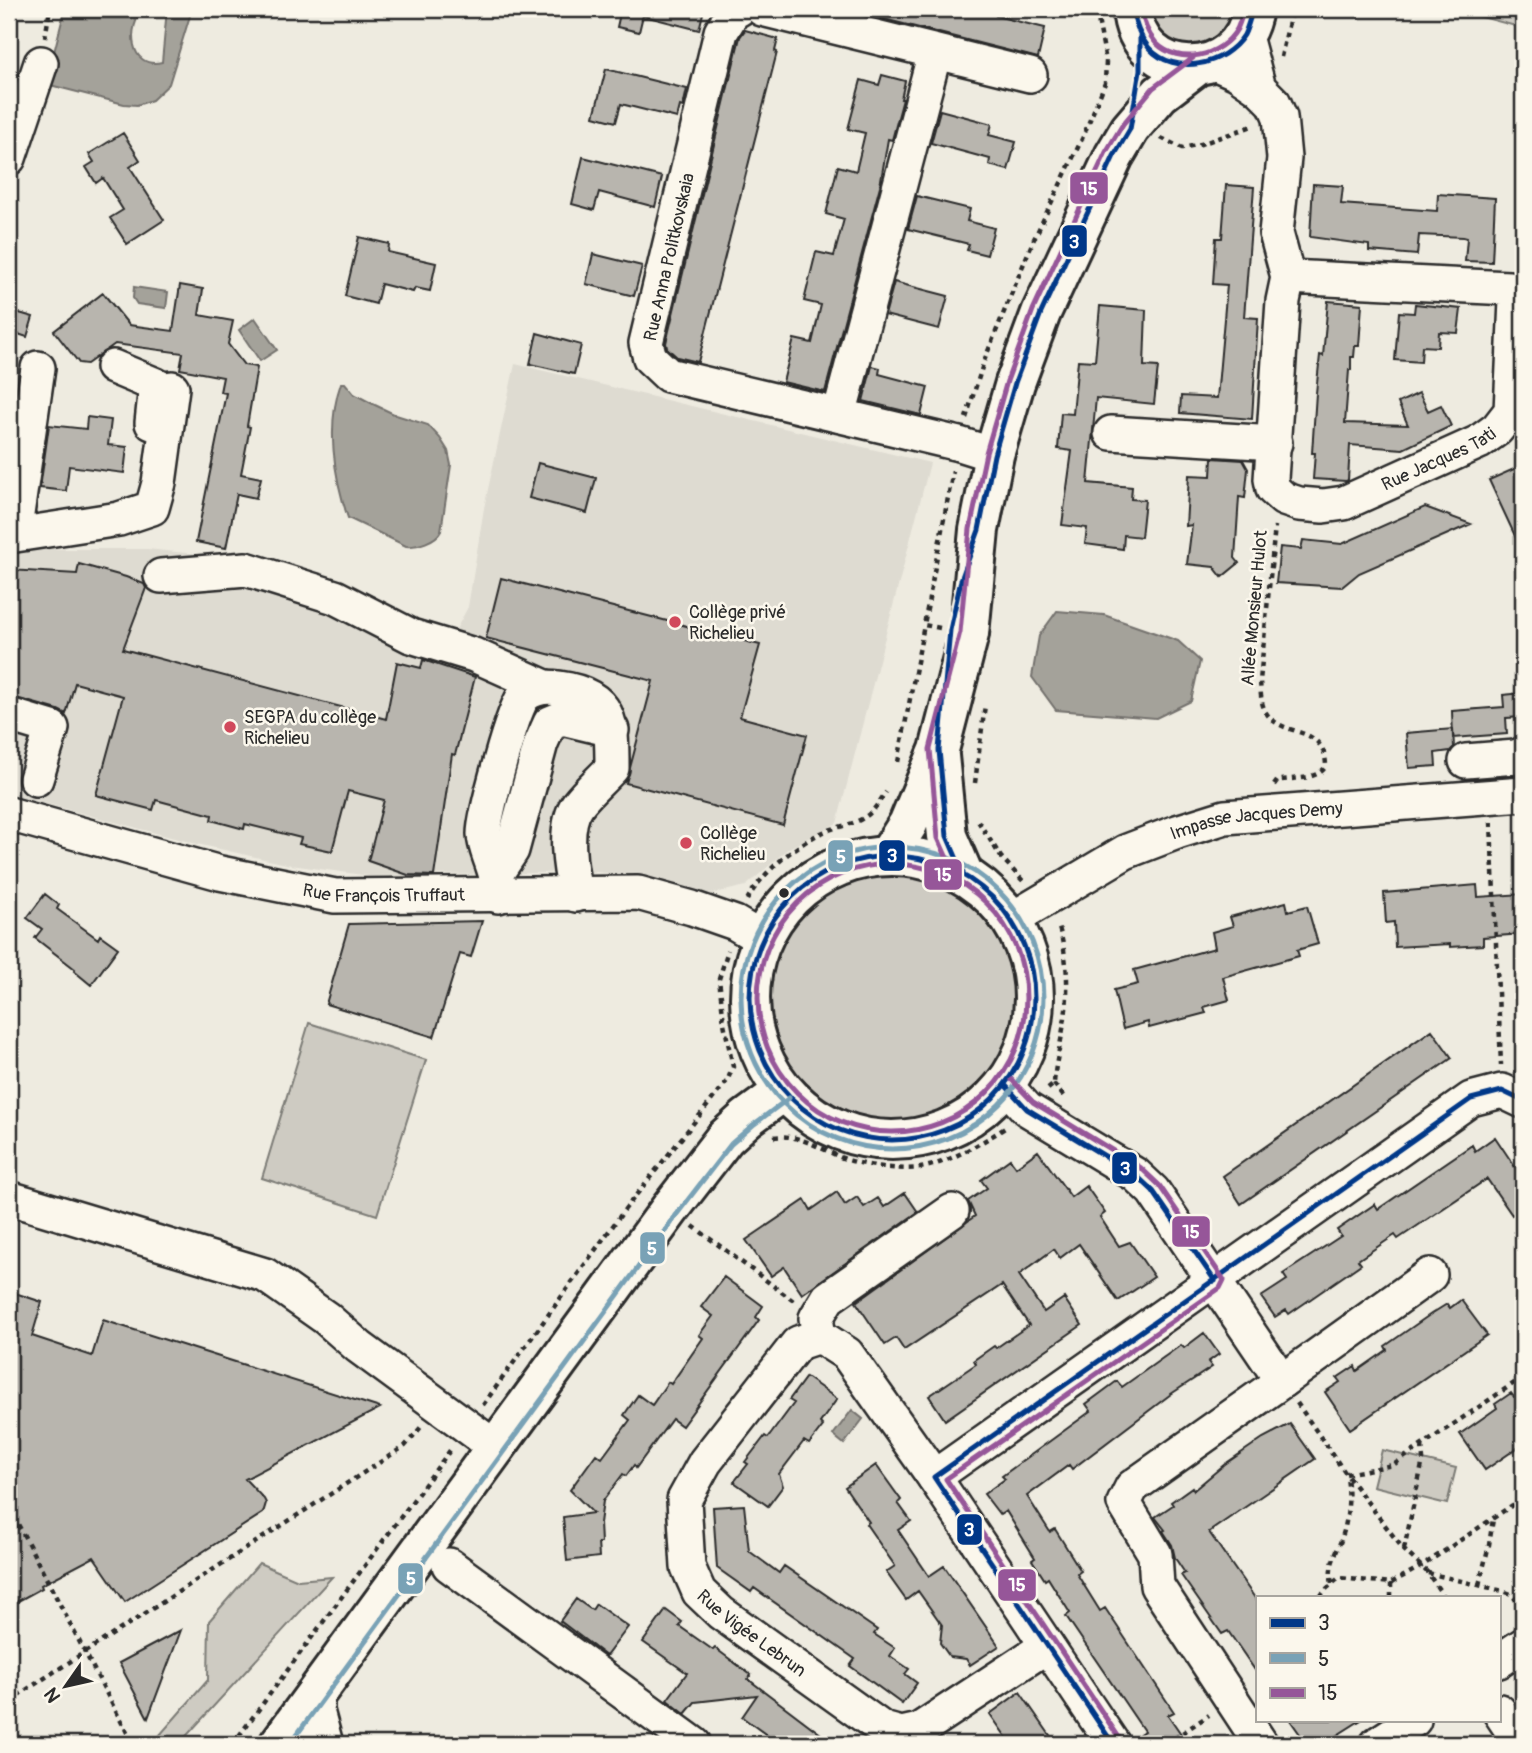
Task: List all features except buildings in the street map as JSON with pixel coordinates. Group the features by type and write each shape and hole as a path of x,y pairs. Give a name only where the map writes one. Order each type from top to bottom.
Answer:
{"main road":[{"path":"1130,129 1140,70 1136,22"},
{"path":"1136,22 1151,50 1165,59 1181,65 1205,64"},
{"path":"889,854 908,824 939,750 969,634 979,530 976,449 1015,383 1041,313 1114,156 1130,129 1160,93 1205,64 1231,52 1249,22"},
{"path":"963,873 947,836 939,750 937,628 961,580 979,530"},
{"path":"889,854 927,859 963,873 990,893 1024,912 1036,1004 1016,1097 938,1134 896,1141 854,1136 816,1119 784,1091 762,1057 751,1018 748,931 813,878 849,861 889,854"},
{"path":"279,1744 317,1691 481,1436 689,1223 725,1138 784,1091"}],"street":[{"name":"Rue Anna Politkovskaia","path":"739,9 733,12 721,32 646,343 650,358 668,375 976,449"},
{"path":"762,9 1030,75"},
{"path":"1249,22 1259,88"},
{"path":"839,415 935,52"},
{"path":"9,158 41,63"},
{"path":"1205,64 1237,73 1259,88 1274,103 1280,117 1284,158 1276,233 1288,278 1283,301 1271,479 1273,489 1284,499"},
{"name":"Rue Jacques Tati","path":"1284,499 1299,504 1323,506 1352,500 1479,442 1497,429 1511,411 1516,300 1509,288 1288,278"},
{"path":"113,367 156,385 147,460 159,483"},
{"path":"38,368 12,535 119,519 152,508 159,483 172,388"},
{"path":"1111,433 1275,443"},
{"path":"161,576 246,569 335,597 411,636 474,654 543,686 574,690 600,704 612,730 612,768 578,804 571,817 569,866 576,895"},
{"path":"497,885 484,835 498,769 523,696 543,686"},
{"path":"9,715 52,728 36,779"},
{"path":"497,885 512,850 541,744 550,723 562,718 612,730"},
{"path":"1466,761 1523,754"},
{"name":"Impasse Jacques Demy","path":"1024,912 1125,852 1224,817 1523,793"},
{"name":"Rue François Truffaut","path":"9,814 220,873 335,896 497,885 576,895 638,893 692,908 748,931"},
{"path":"934,1477 1471,1099 1513,1096"},
{"path":"1016,1097 1136,1175 1153,1191 1282,1381"},
{"path":"9,1198 265,1275 481,1436"},
{"path":"953,1211 828,1298 817,1327 848,1354 1113,1744"},
{"path":"1261,1744 1157,1587 1155,1554 1124,1503 1132,1487 1430,1275"},
{"name":"Rue Vigée Lebrun","path":"817,1327 798,1343 705,1462 684,1500 688,1567 699,1592 721,1613 883,1729 901,1734 919,1730 1047,1646"},
{"path":"449,1565 694,1744"},
{"path":"1500,1660 1523,1645"},
{"path":"317,1691 317,1711 326,1744"},
{"path":"1500,1712 1521,1744"},
{"path":"1377,1744 1410,1722"}],"path":[{"path":"895,772 937,628 976,449 984,361 1033,241 1082,139 1105,83 1106,61 1096,9"},
{"path":"1130,129 1164,139 1182,148 1280,117"},
{"name":"Allée Monsieur Hulot","path":"1273,814 1274,785 1277,781 1314,776 1326,766 1323,751 1315,739 1273,720 1262,703 1260,681 1269,573 1276,514 1284,499"},
{"path":"973,793 986,697"},
{"path":"233,1744 481,1436 625,1209 727,1081 733,1067 719,979 748,931 755,886 790,853 820,833 852,824 869,814 891,785"},
{"path":"1490,796 1499,969 1513,1096"},
{"path":"768,1139 786,1135 849,1161 893,1168 920,1168 953,1156 1007,1127 1016,1097 1054,1084 1068,991 1064,944 1056,917 1024,912 1024,882 1001,857 975,816"},
{"path":"689,1223 817,1327"},
{"path":"1346,1474 1393,1465 1523,1377"},
{"path":"1282,1381 1346,1474 1404,1550 1427,1572 1443,1596"},
{"path":"9,1702 405,1446 439,1405"},
{"path":"1404,1550 1423,1460 1422,1445"},
{"path":"1332,1583 1331,1566 1343,1535 1348,1506 1346,1474"},
{"path":"1321,1596 1339,1578 1391,1583 1422,1566 1523,1498"},
{"path":"9,1507 133,1744"},
{"path":"1479,1586 1493,1518"},
{"path":"1427,1572 1511,1594 1523,1608"},
{"path":"1391,1583 1391,1596"}],"shaded area":[{"path":"65,9 144,9 135,26 134,45 137,53 151,63 162,62 167,9 192,9 169,84 152,100 137,105 46,84"},
{"path":"1143,9 1236,9 1236,16 1206,49 1162,43"},
{"path":"1452,9 1523,9 1523,28"},
{"path":"134,287 168,292 166,308 137,304 133,298"},
{"path":"255,318 277,350 260,361 239,330"},
{"name":"Collège privé Richelieu","path":"515,364 930,463 837,823 789,848 746,886 711,894 655,879 596,872 370,876 291,865 193,843 9,794 9,549 147,549 244,559 363,594 453,635 468,607 484,508"},
{"path":"341,383 345,383 354,394 375,405 428,425 448,451 451,465 441,531 431,540 406,546 348,518 339,486 333,433 336,399"},
{"path":"1057,611 1104,615 1178,641 1200,661 1191,701 1156,718 1056,710 1032,677 1039,636"},
{"path":"894,870 942,880 963,891 982,907 998,926 1009,947 1019,995 1009,1043 998,1064 982,1083 963,1099 942,1110 894,1120 846,1110 825,1099 806,1083 790,1064 779,1043 769,995 779,947 790,926 806,907 825,891 846,880"},
{"path":"309,1023 426,1060 377,1215 262,1178"},
{"path":"852,1410 863,1419 844,1444 833,1435"},
{"path":"1382,1450 1456,1468 1447,1504 1373,1486"},
{"path":"259,1563 298,1580 332,1577 179,1744 152,1744 208,1680 209,1621"}],"transit line":[{"name":"3","path":"1132,9 1136,25 1149,48 1160,57 1185,65 1212,60 1236,45 1244,35 1253,9"},
{"name":"15","path":"1141,9 1146,27 1156,43 1165,50 1188,56 1210,52 1230,39 1237,29 1244,9"},
{"name":"3","path":"963,873 947,836 939,750 950,630 961,580 979,530 994,455 1015,383 1041,313 1114,156 1130,129 1140,70 1140,36"},
{"name":"15","path":"955,876 938,838 930,749 960,632 970,529 986,453 1007,381 1033,310 1106,152 1123,124 1153,88 1193,58"},
{"name":"5","path":"892,847 921,850 950,858 976,872 999,891 1018,914 1032,940 1040,969 1043,998 1040,1027 1032,1056 1018,1082 999,1105 976,1124 950,1138 921,1146 892,1149 863,1146 834,1138 808,1124 785,1105 766,1082 752,1056 744,1027 741,998 744,969 752,940 766,914 785,891 808,872 834,858 863,850 892,847"},
{"name":"3","path":"878,856 906,856 920,858 959,872 993,897 1018,931 1032,970 1034,998 1032,1026 1018,1065 993,1099 959,1124 933,1134 906,1140 878,1140 864,1138 825,1124 791,1099 766,1065 756,1039 750,1012 750,984 752,970 766,931 791,897 825,872 851,862 878,856"},
{"name":"15","path":"892,864 931,870 955,880 977,895 995,913 1010,935 1020,959 1026,998 1020,1037 1010,1061 995,1083 977,1101 955,1116 931,1126 892,1132 853,1126 829,1116 807,1101 789,1083 774,1061 764,1037 758,998 764,959 774,935 789,913 807,895 829,880 853,870 892,864"},
{"name":"15","path":"1012,1080 1033,1102 1141,1168 1159,1185 1224,1280 1220,1288 946,1479 1120,1739"},
{"name":"3","path":"1006,1086 1027,1109 1136,1175 1153,1191 1215,1281"},
{"name":"3","path":"1113,1744 934,1477 1471,1099 1502,1091 1523,1101"},
{"name":"5","path":"290,1744 731,1144 789,1098"}],"place":[{"name":"Collège privé Richelieu","path":"675,622"},
{"name":"SEGPA du collège Richelieu","path":"230,727"},
{"name":"Collège Richelieu","path":"686,843"}]}
